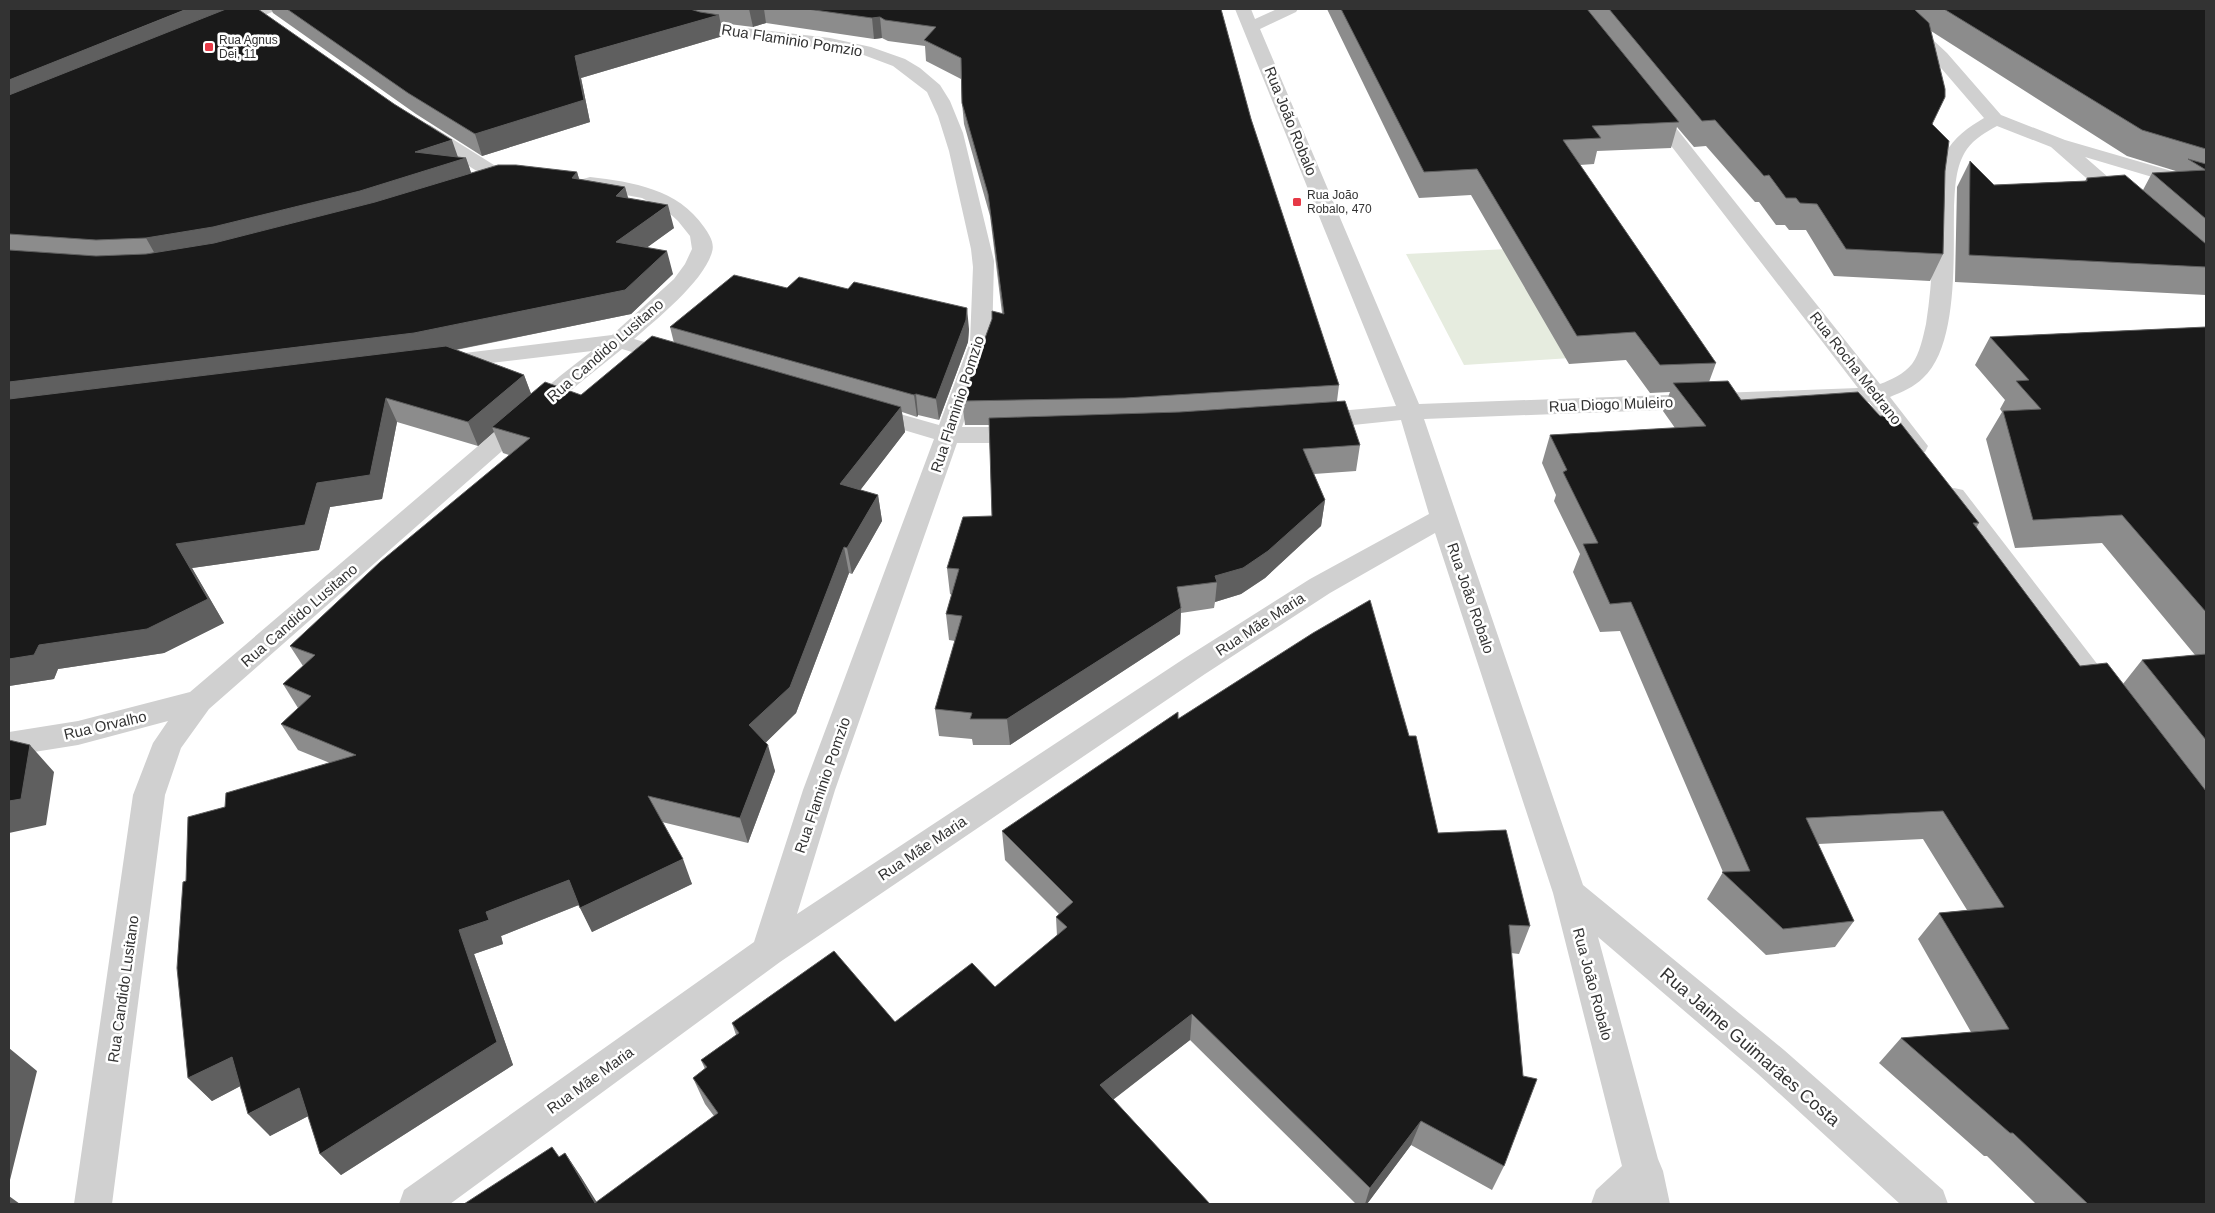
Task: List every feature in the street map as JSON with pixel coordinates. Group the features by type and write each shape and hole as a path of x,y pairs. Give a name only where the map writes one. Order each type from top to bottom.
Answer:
{"street":[{"name":"Rua Flaminio Pomzio","path":"668,9 677,17 721,30 844,45 869,51 891,59 913,72 934,89 945,110 958,153 984,264 984,307 981,342 819,790 768,951"},
{"path":"1247,18 1290,9"},
{"path":"1891,9 1941,57 1995,119 2058,143 2206,187"},
{"path":"212,31 262,13"},
{"name":"Rua João Robalo","path":"1247,18 1410,412 1443,517 1569,893 1648,1187"},
{"name":"Rua Rocha Medrano","path":"1640,94 1877,394 2118,712"},
{"name":"Rua Diogo Muleiro","path":"1293,422 1410,412 1877,394 1905,382 1924,364 1933,336 1943,282 1945,178 1955,152 1959,147 1968,137 1995,119"},
{"path":"409,120 516,179 476,189"},
{"path":"2058,143 2139,215"},
{"name":"Rua Candido Lusitano","path":"93,1204 149,795 168,743 199,701 560,388 618,341 691,272 702,252 701,236 688,217 670,203 644,192 571,182"},
{"path":"418,364 618,341 693,363"},
{"path":"844,406 948,435 1045,434"},
{"name":"Rua Mãe Maria","path":"418,1204 768,951 1203,660 1320,586 1443,517"},
{"name":"Rua Orvalho","path":"9,744 78,733 199,701"},
{"name":"Rua Jaime Guimarães Costa","path":"1569,893 1771,1062 1929,1204"},
{"path":"1610,1204 1648,1187"}],"shaded area":[{"path":"1508,249 1571,358 1464,365 1406,254"}],"building":[{"path":"9,9 187,9 9,80"},
{"path":"226,9 258,9 394,104 452,140 415,152 466,158 360,191 213,227 146,238 96,240 9,234 9,95"},
{"path":"287,9 690,9 719,15 575,56 584,100 475,134 408,93"},
{"path":"807,9 1221,9 1251,119 1339,385 1125,398 962,401 992,319 992,311 1004,314 988,194 962,103 961,58 924,40 936,27 885,20 880,17 872,18"},
{"path":"1341,9 1587,9 1679,122 1592,126 1601,138 1563,140 1716,363 1660,365 1635,332 1577,336 1477,169 1424,172"},
{"path":"1609,9 1914,9 1929,23 1945,89 1945,97 1932,124 1949,141 1945,171 1943,254 1846,249 1817,204 1800,203 1796,198 1786,198 1769,175 1764,176 1715,120 1702,121"},
{"path":"1944,9 2206,9 2206,149 2142,130"},
{"path":"2188,159 2206,164 2206,170"},
{"path":"1970,161 1994,185 2087,181 2087,178 2125,175 2206,244 2206,267 1969,255"},
{"path":"498,165 516,165 577,172 572,178 625,187 616,196 668,205 616,242 667,251 625,290 414,333 9,382 9,250 96,256 146,254 214,243 375,202"},
{"path":"2206,170 2206,219 2152,173"},
{"path":"734,275 787,288 799,277 848,289 854,282 967,308 966,320 936,399 914,395 670,327"},
{"path":"2206,327 2206,612 2122,515 2033,520 2003,411 2041,409 2016,381 2029,380 1990,337"},
{"path":"652,336 901,407 840,484 878,495 847,548 844,547 790,687 749,725 768,745 740,818 648,796 683,859 580,908 569,880 486,912 489,920 459,930 497,1042 320,1154 299,1088 248,1114 232,1057 188,1078 177,968 183,882 186,881 188,817 225,807 226,793 356,755 281,724 311,696 283,684 315,655 290,646 380,562 530,438 492,427 545,382 581,395"},
{"path":"446,346 524,375 468,422 386,398 370,475 317,483 305,525 176,544 208,599 147,629 39,645 34,655 9,659 9,399"},
{"path":"1728,381 1741,400 1858,392 1880,416 1895,416 1979,523 1973,523 2080,666 2107,663 2206,791 2206,1204 2088,1204 2013,1133 2010,1133 1901,1038 2009,1029 1939,913 2004,907 1943,811 1806,818 1854,921 1783,929 1722,872 1750,871 1631,602 1610,604 1583,544 1598,543 1563,472 1567,470 1550,435 1706,426 1673,383"},
{"path":"1345,401 1360,445 1303,449 1325,500 1268,551 1243,568 1215,576 1217,582 1177,587 1181,608 1007,719 970,719 972,713 935,709 962,616 946,614 959,569 947,568 963,517 992,516 989,418 1180,412"},
{"path":"1370,600 1409,736 1416,736 1438,833 1506,830 1530,926 1509,925 1523,1076 1537,1079 1504,1166 1421,1121 1370,1188 1192,1014 1100,1085 1210,1204 464,1204 552,1147 559,1157 565,1153 595,1203 718,1113 693,1078 707,1067 701,1060 739,1033 732,1023 834,951 895,1022 972,963 995,987 1067,927 1056,917 1073,902 1002,831 1178,712 1178,719 1313,633"},
{"path":"2206,654 2206,740 2142,660"},
{"path":"9,740 30,745 21,799 9,801"}],"place":[{"name":"Rua Agnus Dei, 11","path":"209,47"},
{"name":"Rua João Robalo, 470","path":"1297,202"}]}
